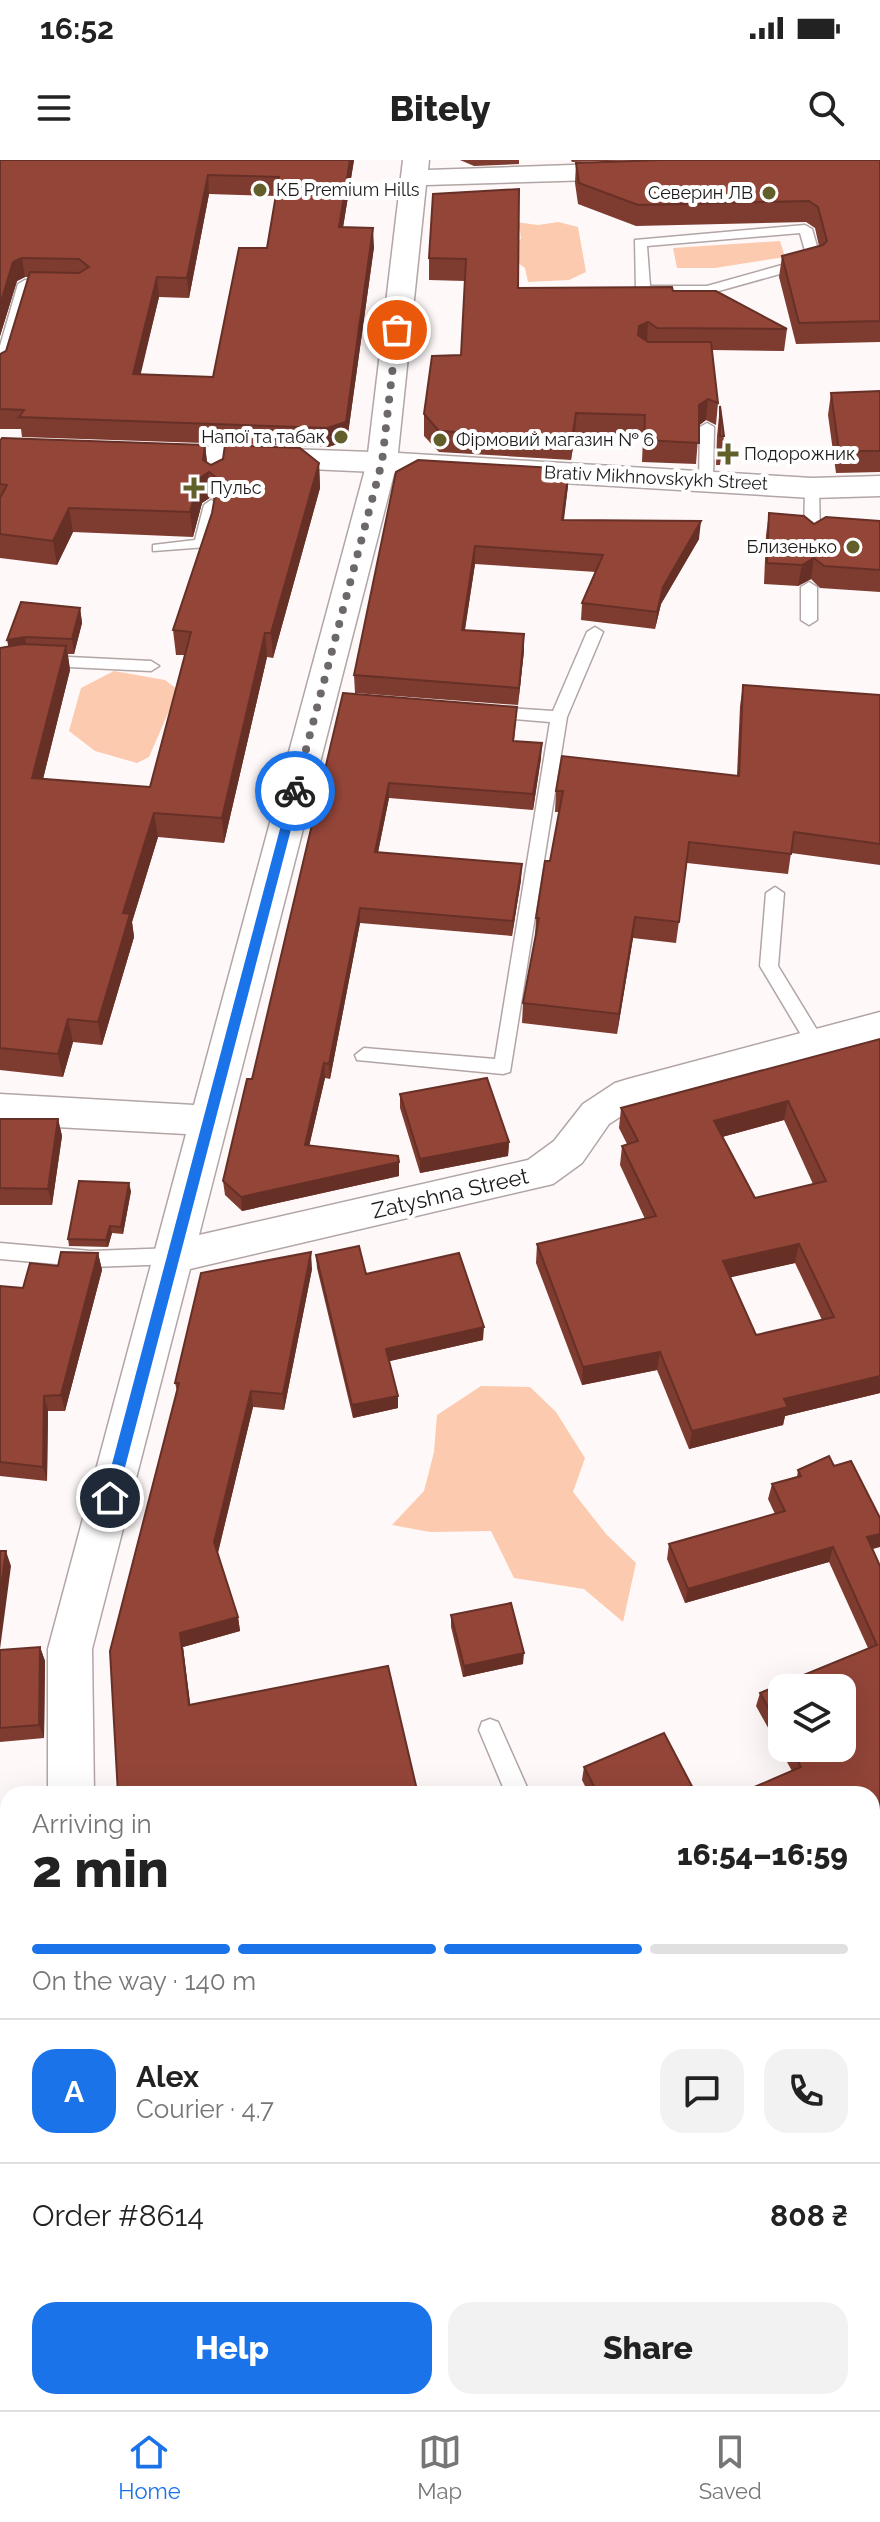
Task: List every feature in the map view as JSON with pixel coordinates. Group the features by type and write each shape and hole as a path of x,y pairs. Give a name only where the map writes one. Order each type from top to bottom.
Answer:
{"street":[{"path":"71,1786 70,1649 210,1121 328,698 382,462 415,169 645,171"},
{"name":"Brativ Mikhnovskykh Street","path":"110,453 219,463 382,462 812,488 880,486"},
{"name":"Zatyshna Street","path":"175,1256 539,1173 568,1152 596,1114 628,1093 880,1026"},
{"path":"0,1109 210,1121"}],"lane":[{"path":"643,290 708,290 814,260 805,229 640,243 644,309"},
{"path":"0,370 25,284 68,285"},
{"path":"706,481 707,427"},
{"path":"812,488 812,538"},
{"path":"158,548 202,544 211,505"},
{"path":"809,587 809,620"},
{"path":"364,1055 503,1067 559,717 595,632"},
{"path":"0,665 28,660 151,666"},
{"path":"473,710 559,717"},
{"path":"775,893 769,966 816,1043"},
{"path":"0,1251 91,1259 175,1256"},
{"path":"490,1730 514,1786"}],"shaded area":[{"path":"501,220 538,225 558,222 578,227 586,272 569,280 528,282 525,268 502,251 504,246 521,239 520,231"},
{"path":"780,241 785,257 715,268 677,268 673,248"},
{"path":"114,671 165,680 178,690 149,757 137,763 95,751 69,731 81,688"},
{"path":"481,1386 530,1387 556,1412 585,1458 573,1492 606,1534 636,1563 623,1622 584,1589 514,1578 491,1531 430,1532 392,1525 424,1491 434,1452 437,1415"}],"building":[{"path":"0,160 350,160 339,227 373,228 346,422 327,428 19,417 24,410 0,409 0,354 6,351 30,272 79,273 89,267 79,259 22,258 13,262 0,305","holes":["208,175 279,177 267,248 239,248 213,377 133,374 157,277 187,278"]},
{"path":"880,160 880,321 799,323 782,256 823,245 827,241 818,207 809,201 638,205 579,183 576,163"},
{"path":"519,189 518,288 672,287 673,291 716,291 787,329 657,328 648,322 639,326 638,335 648,342 711,342 718,403 708,399 699,405 699,443 644,440 645,415 576,413 572,439 439,431 424,414 432,356 461,355 466,259 429,258 433,194"},
{"path":"880,391 880,451 839,451 831,393"},
{"path":"720,406 724,436 720,436"},
{"path":"2,438 205,445 203,460 211,465 223,459 225,445 300,448 319,463 271,633 265,633 222,818 154,813 123,913 130,914 98,1022 68,1019 58,1054 0,1048 0,648 23,644 66,646 32,778 150,787 191,632 173,630 212,513 218,479 209,472 200,478 190,512 69,508 53,541 0,534 0,498 7,485 0,484"},
{"path":"418,460 569,469 562,520 701,521 663,587 657,612 582,603 603,555 475,546 462,630 524,634 519,688 354,675 396,472"},
{"path":"769,513 804,516 814,524 826,517 880,521 880,570 824,566 814,558 802,565 767,563"},
{"path":"21,602 80,608 72,639 25,637 7,640"},
{"path":"743,685 880,695 880,844 794,832 791,854 689,842 679,922 635,917 619,1014 523,1003 539,918 536,918 545,861 550,861 563,791 556,791 562,756 739,776"},
{"path":"343,693 517,707 513,741 542,743 533,794 389,783 375,852 522,864 513,921 360,908 329,1064 324,1063 305,1145 398,1156 399,1162 241,1197 223,1181 247,1079 252,1079"},
{"path":"880,1039 880,1376 784,1399 788,1407 692,1431 660,1352 583,1367 537,1244 656,1216 622,1146 638,1141 621,1108","holes":["788,1101 826,1181 755,1198 714,1121","799,1244 834,1317 756,1335 723,1261"]},
{"path":"487,1078 509,1142 420,1159 400,1094"},
{"path":"0,1119 58,1119 48,1189 0,1188"},
{"path":"79,1181 129,1183 121,1227 110,1226 106,1240 68,1239"},
{"path":"359,1246 366,1274 459,1253 484,1327 386,1349 398,1396 352,1405 316,1255"},
{"path":"61,1252 98,1253 61,1395 44,1396 43,1467 0,1462 0,1286 23,1288 30,1263 58,1266"},
{"path":"311,1252 283,1394 251,1391 214,1542 238,1617 180,1633 189,1705 388,1666 416,1786 118,1786 110,1651 179,1383 175,1383 201,1273"},
{"path":"829,1456 834,1466 851,1461 880,1518 880,1534 867,1537 880,1566 880,1786 757,1786 801,1767 798,1762 856,1762 856,1674 806,1674 877,1645 833,1547 688,1589 669,1544 785,1511 772,1484 801,1476 798,1470"},
{"path":"0,1551 6,1551 0,1595"},
{"path":"511,1603 524,1653 464,1666 451,1615"},
{"path":"40,1647 39,1725 0,1728 0,1650"},
{"path":"768,1690 768,1708 760,1693"},
{"path":"664,1733 692,1786 594,1786 584,1767"}],"way so far":[{"path":"295,791 382,462 397,330"}],"place":[{"name":"КБ Premium Hills","path":"260,190"},
{"name":"Северин ЛВ","path":"769,193"},
{"name":"Напої та табак","path":"341,437"},
{"name":"Фірмовий магазин № 6","path":"440,440"},
{"name":"Подорожник","path":"728,454"},
{"name":"Пульс","path":"194,488"},
{"name":"Близенько","path":"853,547"}],"route":[{"path":"110,1498 295,791"}]}
